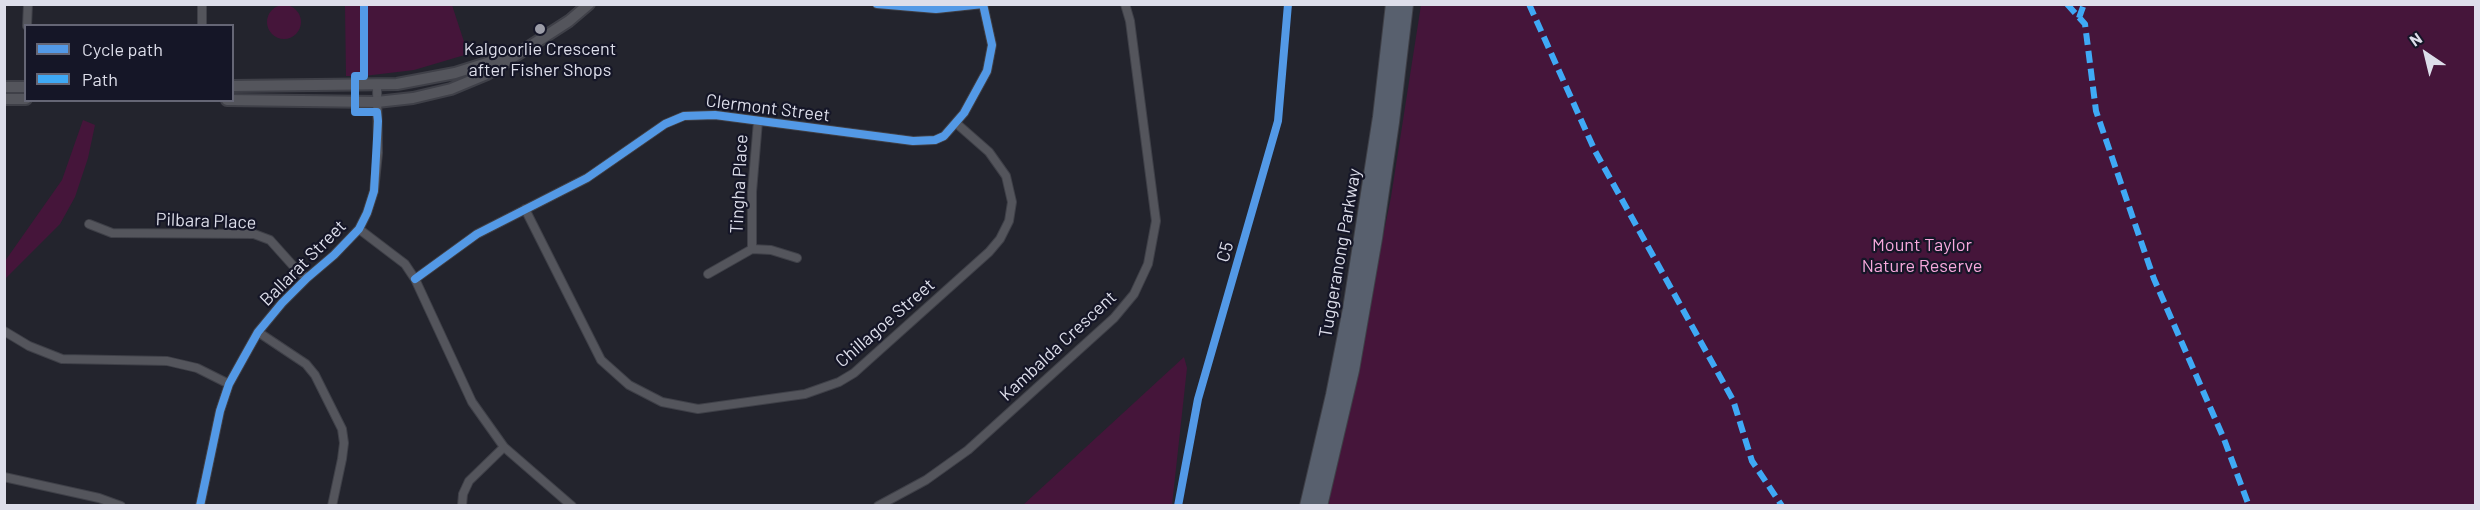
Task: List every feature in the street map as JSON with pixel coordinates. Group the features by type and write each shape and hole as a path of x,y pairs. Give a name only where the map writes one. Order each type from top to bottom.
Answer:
{"highway":[{"name":"Tuggeranong Parkway","path":"1307,506 1333,395 1355,278 1380,117 1393,4"},
{"name":"Tuggeranong Parkway","path":"1320,506 1352,370 1375,238 1406,4"}],"street":[{"path":"27,24 28,4"},
{"path":"202,4 202,24"},
{"path":"234,100 377,102 413,98 451,89 487,74 569,21 589,4"},
{"path":"877,4 936,9 983,4"},
{"name":"Clermont Street","path":"415,279 477,234 587,178 665,124 684,116 715,115 913,141 935,140 950,132 979,88 990,59 992,45 983,4"},
{"name":"Kambalda Crescent","path":"878,506 926,480 968,450 1114,318 1134,294 1148,264 1156,221 1131,21 1125,4"},
{"path":"234,86 377,86 446,76 518,53"},
{"name":"Ballarat Street","path":"200,506 220,411 229,384 258,332 307,278 359,229 367,213 374,191 378,153 377,86"},
{"path":"4,87 24,87"},
{"path":"4,99 24,99"},
{"name":"Tingha Place","path":"752,249 752,192 758,120"},
{"name":"Chillagoe Street","path":"525,209 601,360 630,385 662,402 698,409 805,394 839,382 854,373 989,252 1000,239 1009,221 1012,202 1006,176 989,152 956,123"},
{"name":"Pilbara Place","path":"89,224 112,233 254,234 270,240 296,270 307,278"},
{"path":"359,229 405,264 415,279 472,402 504,447 572,506"},
{"name":"Tingha Place","path":"708,274 752,249 771,250 797,258"},
{"path":"4,331 29,346 62,359 167,361 196,368 229,384"},
{"path":"258,332 306,364 315,375 342,429 344,443 342,459 332,506"},
{"path":"462,506 463,494 469,481 504,447"},
{"path":"4,477 99,498 121,506"}],"green space":[{"path":"284,5 296,10 301,22 296,34 284,39 272,34 267,22 272,10"},
{"path":"345,5 452,5 468,54 414,70 346,76"},
{"name":"Mount Taylor Nature Reserve","path":"1421,5 2475,5 2475,505 1328,506 1391,197"},
{"path":"83,120 95,125 88,158 75,197 60,224 5,279 5,261 62,180"},
{"path":"1184,357 1187,368 1172,505 1023,505"}],"marked path":[{"path":"1529,4 1595,151 1733,400 1752,461 1782,506"},
{"path":"2067,4 2085,24 2096,111 2154,279 2224,439 2249,506"},
{"path":"2079,18 2084,4"}],"cycle path":[{"path":"200,506 220,411 229,384 258,332 282,303 359,229 367,213 374,191 378,121 377,112 355,112 355,76 364,76 364,4"},
{"path":"415,279 477,234 587,178 665,124 684,116 715,115 913,141 935,140 944,136 964,113 987,71 992,45 983,4 936,9 877,4"},
{"name":"C5","path":"1178,506 1198,399 1278,121 1288,4"}],"place":[{"name":"Kalgoorlie Crescent after Fisher Shops","path":"540,29"}]}
